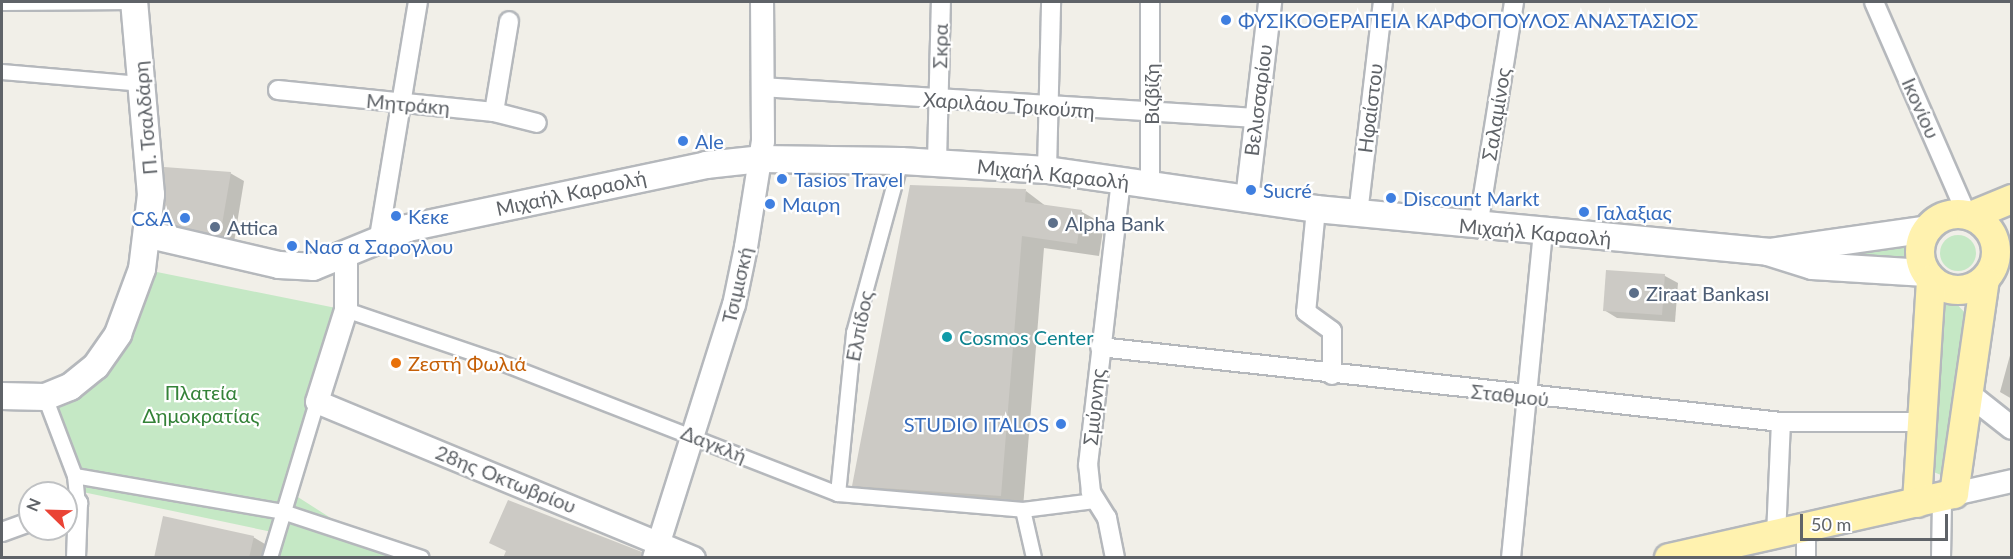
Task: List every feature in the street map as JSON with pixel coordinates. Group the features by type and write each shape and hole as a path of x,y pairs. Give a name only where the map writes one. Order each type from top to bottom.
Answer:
{"main road":[{"name":"Π. Τσαλδάρη","path":"134,2 143,84 150,235"},
{"name":"Μιχαήλ Καραολή","path":"150,235 301,268 346,255 379,237 663,174 761,159 901,161 1047,170 1358,214 1478,227 1768,252 1812,266 1929,276"},
{"path":"1938,498 1922,422 1929,276 1920,251 1928,229 1946,216 1969,215 2012,199"},
{"path":"1938,498 1970,395 1991,268 1991,232 1969,215"},
{"path":"1929,276 1952,290 1991,268 2012,228"},
{"name":"Μιχαήλ Καραολή","path":"1768,252 1928,229"},
{"path":"2,396 45,397 70,387 96,366 118,334 150,235"},
{"path":"1669,558 1699,555 1938,498"}],"street":[{"path":"2,3 134,2"},
{"path":"379,237 418,2"},
{"name":"Τσιμισκή","path":"657,549 734,304 761,159 762,2"},
{"name":"Σκρα","path":"937,162 941,2"},
{"path":"1047,170 1051,2"},
{"name":"Βιζβίζη","path":"1150,2 1152,114 1150,186"},
{"name":"Βελισσαρίου","path":"1247,199 1270,2"},
{"name":"Ηφαίστου","path":"1358,214 1383,2"},
{"name":"Σαλαμίνος","path":"1478,227 1514,2"},
{"name":"Ικονίου","path":"1874,2 1969,215"},
{"path":"494,112 509,21"},
{"path":"2,72 143,84"},
{"name":"Χαριλάου Τρικούπη","path":"762,87 1050,109 1255,118"},
{"name":"Μητράκη","path":"278,90 494,112 537,123"},
{"name":"Ελπίδος","path":"838,494 854,333 901,161"},
{"name":"Σμύρνης","path":"1115,558 1107,518 1094,501 1088,465 1121,181"},
{"path":"1317,209 1306,312 1332,331 1332,375"},
{"path":"1511,558 1525,397 1543,233"},
{"path":"270,558 346,310 346,255"},
{"name":"Δαγκλή","path":"346,310 694,435 838,494 1023,510 1094,501"},
{"name":"Σταθμού","path":"1100,347 1525,397 1781,422 1922,422"},
{"path":"1970,395 2012,428"},
{"path":"45,397 75,476 74,481"},
{"name":"28ης Οκτωβρίου","path":"317,402 657,549 694,558"},
{"path":"1776,536 1781,422"},
{"path":"75,476 284,512 422,558"},
{"path":"1941,558 1938,498 2012,482"},
{"path":"1023,510 1034,558"},
{"path":"2,532 18,526"},
{"path":"1806,529 1806,558"},
{"path":"75,541 76,558"}],"green space":[{"path":"1958,235 1971,240 1976,253 1971,266 1958,271 1945,266 1940,253 1945,240"},
{"path":"1908,242 1906,266 1823,256"},
{"name":"Πλατεία Δημοκρατίας","path":"142,269 346,310 290,492 351,531 411,557 271,557 277,533 78,491 78,481 74,481 45,397 97,366"},
{"path":"1953,300 1967,315 1946,474 1941,475 1931,471 1943,302"}],"building":[{"path":"164,167 231,172 220,236 163,223"},
{"name":"Cosmos Center","path":"910,185 1026,189 1025,202 1082,210 1077,244 1022,236 1001,496 852,486"},
{"name":"Ziraat Bankası","path":"1606,270 1665,274 1662,315 1603,311"},
{"path":"508,500 642,552 641,558 503,558 506,551 489,543"},
{"path":"163,516 254,536 249,558 154,558"}],"place":[{"name":"ΦΥΣΙΚΟΘΕΡΑΠΕΙΑ ΚΑΡΦΟΠΟΥΛΟΣ ΑΝΑΣΤΑΣΙΟΣ","path":"1226,20"},
{"name":"Ale","path":"683,141"},
{"name":"Tasios Travel","path":"782,179"},
{"name":"Sucré","path":"1251,190"},
{"name":"Discount Markt","path":"1391,198"},
{"name":"Μαιρη","path":"770,204"},
{"name":"Γαλαξιας","path":"1584,212"},
{"name":"Κεκε","path":"396,216"},
{"name":"C&A","path":"185,218"},
{"name":"Alpha Bank","path":"1053,223"},
{"name":"Attica","path":"215,227"},
{"name":"Νασ α Σαρογλου","path":"292,246"},
{"name":"Ziraat Bankası","path":"1634,293"},
{"name":"Cosmos Center","path":"947,337"},
{"name":"Ζεστή Φωλιά","path":"396,363"},
{"name":"STUDIO ITALOS","path":"1061,424"}]}
